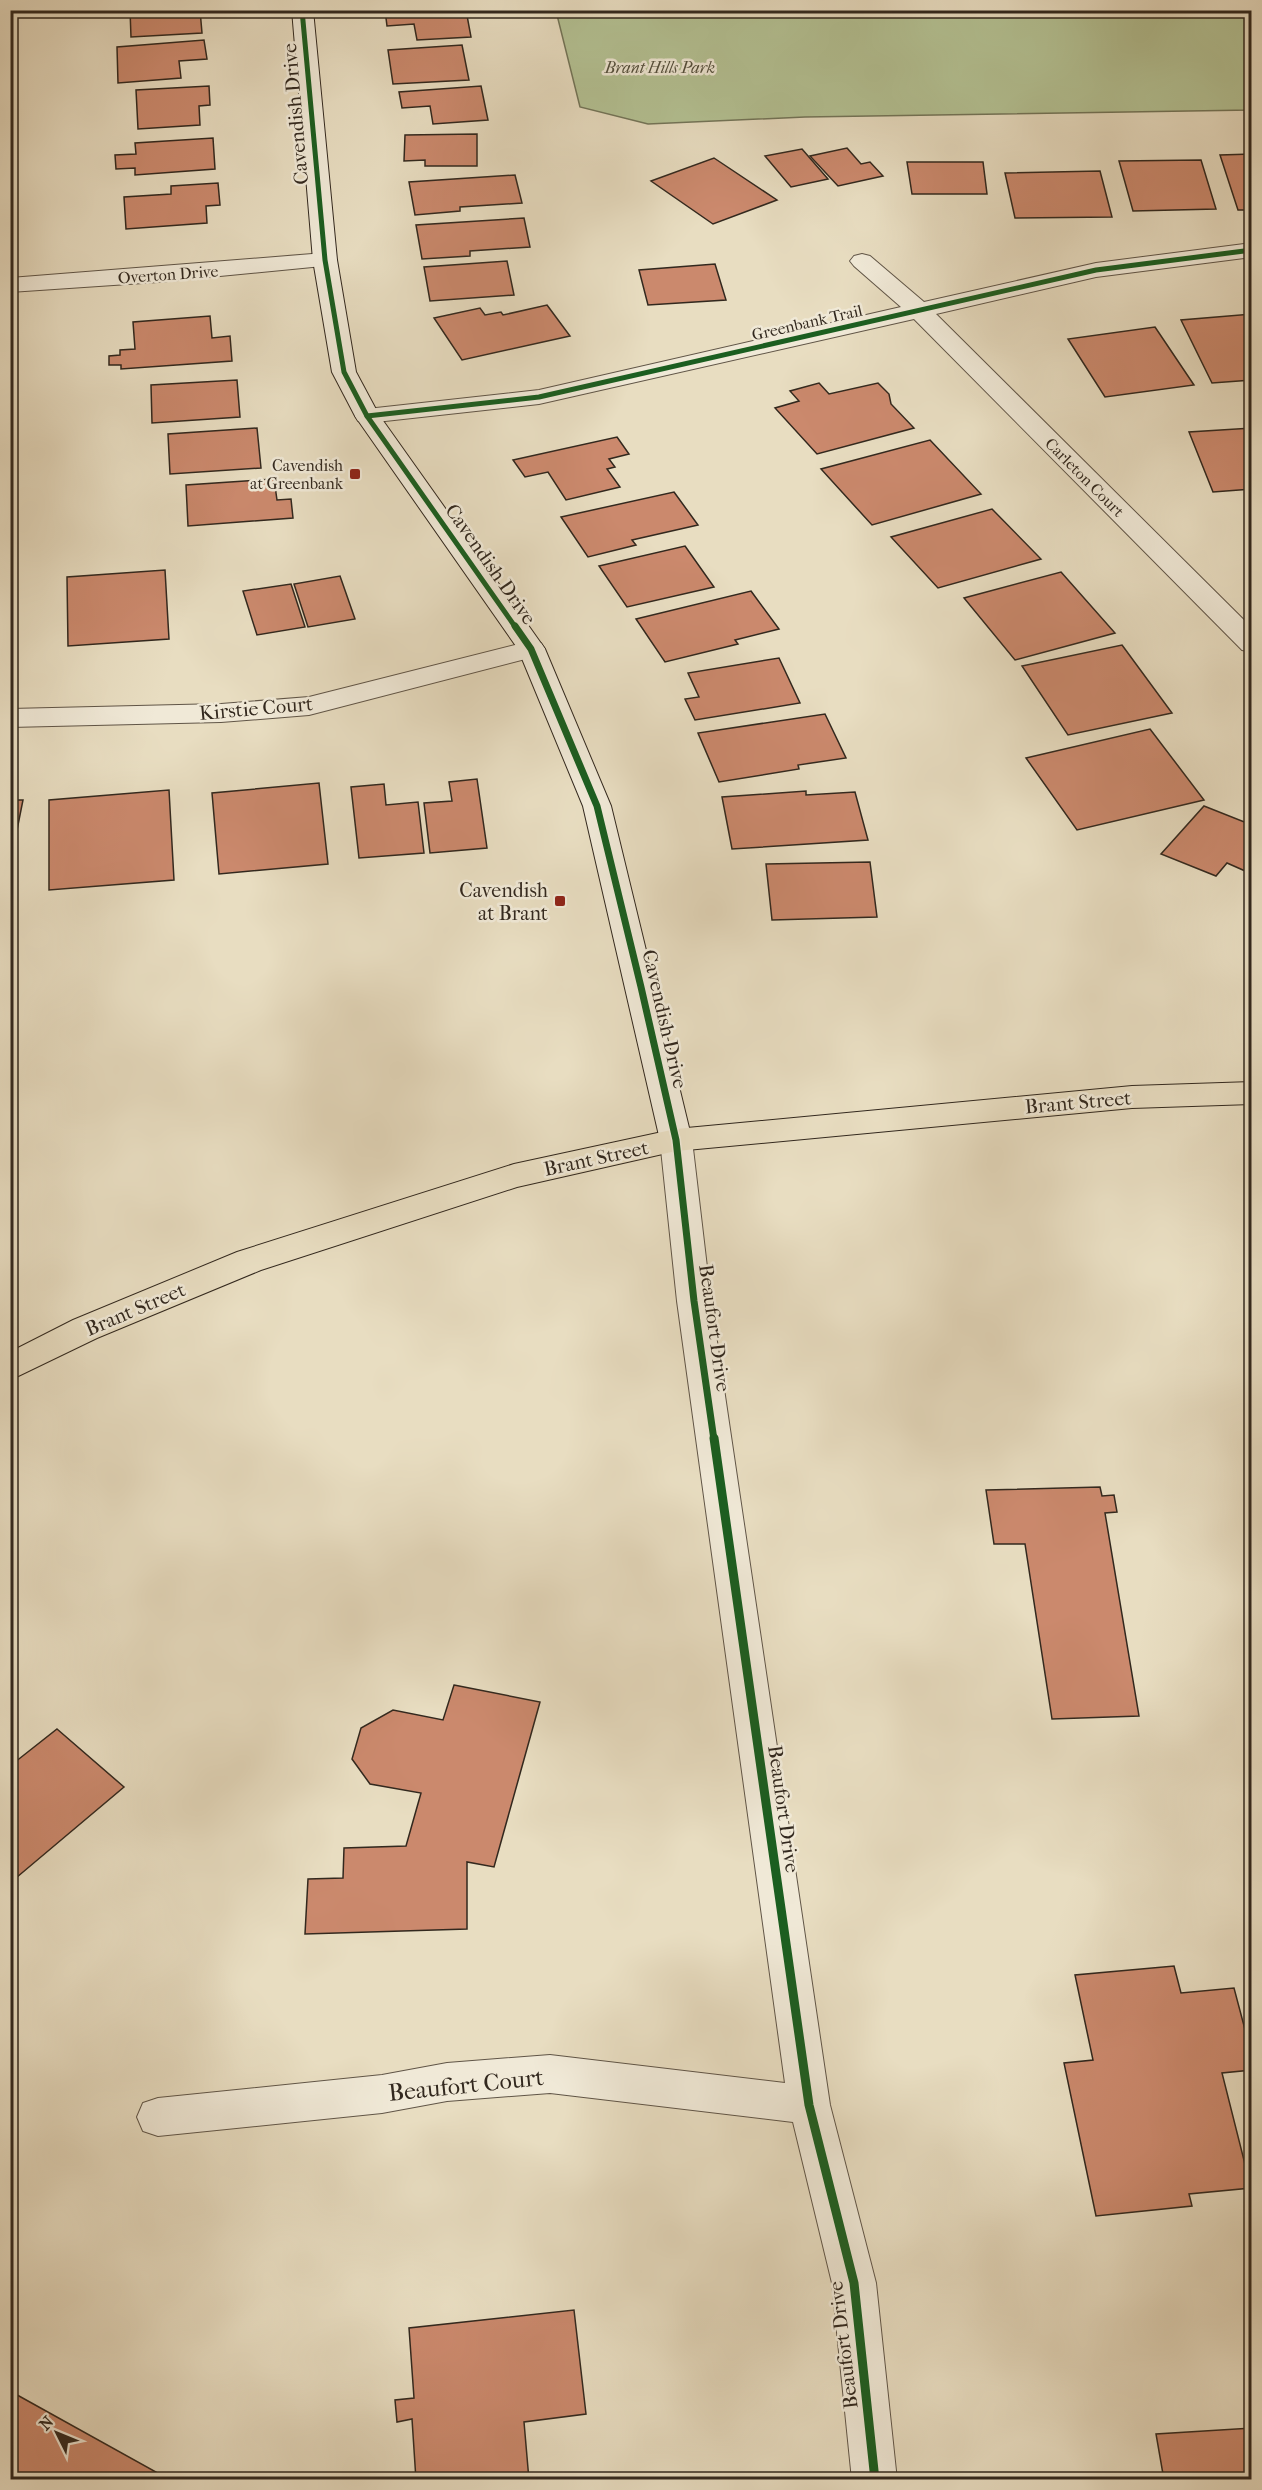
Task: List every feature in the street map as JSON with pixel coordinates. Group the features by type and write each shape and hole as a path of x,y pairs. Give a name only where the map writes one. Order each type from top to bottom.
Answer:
{"main road":[{"name":"Brant Street","path":"10,1367 85,1329 249,1261 514,1176 676,1140 1132,1097 1251,1093"}],"street":[{"name":"Cavendish Drive","path":"302,10 325,260 344,372 367,416 531,649 597,806 676,1140"},
{"name":"Greenbank Trail","path":"367,416 538,397 1096,270 1251,250"},
{"name":"Overton Drive","path":"10,285 325,260"},
{"path":"862,261 919,310"},
{"name":"Carleton Court","path":"919,310 1251,644"},
{"name":"Kirstie Court","path":"10,718 221,713 309,706 531,649"},
{"name":"Beaufort Drive","path":"676,1140 694,1301 809,2105 854,2283 875,2480"},
{"name":"Beaufort Court","path":"158,2117 382,2094 447,2082 550,2074 809,2105"}],"green space":[{"name":"Brant Hills Park","path":"556,11 1251,11 1251,110 805,117 648,124 580,107"}],"building":[{"path":"130,10 200,10 202,33 131,37"},
{"path":"385,10 466,10 471,37 417,40 414,24 387,26"},
{"path":"204,40 207,59 179,61 181,78 118,83 117,47"},
{"path":"462,45 469,80 393,84 388,50"},
{"path":"209,86 210,105 199,106 200,125 138,129 136,90"},
{"path":"481,86 488,120 433,124 430,106 402,108 399,92"},
{"path":"477,134 477,166 425,166 425,160 404,161 405,135"},
{"path":"213,138 215,169 135,175 135,168 116,169 115,155 136,154 135,143"},
{"path":"847,148 861,164 870,162 883,176 838,186 810,156"},
{"path":"802,149 828,179 791,187 765,156"},
{"path":"1252,154 1252,210 1238,210 1220,155"},
{"path":"714,158 777,200 713,224 651,181"},
{"path":"1201,160 1216,209 1133,211 1119,161"},
{"path":"907,162 983,162 987,194 912,194"},
{"path":"1100,171 1112,217 1015,218 1005,173"},
{"path":"515,175 522,203 460,207 460,211 415,215 409,182"},
{"path":"218,183 220,205 206,206 207,223 126,229 124,197 171,194 171,186"},
{"path":"524,218 530,247 470,251 470,256 422,259 416,225"},
{"path":"507,261 514,295 430,301 424,267"},
{"path":"715,264 726,300 648,305 639,270"},
{"path":"547,305 570,336 462,360 434,318 480,308 485,315 501,312 503,315"},
{"path":"1252,314 1252,380 1212,383 1181,320"},
{"path":"210,316 212,338 230,336 232,361 121,369 121,365 109,365 109,356 120,355 120,350 135,349 133,322"},
{"path":"1155,327 1194,385 1105,397 1068,339"},
{"path":"237,380 240,417 152,423 151,385"},
{"path":"819,383 829,394 878,383 889,394 891,404 914,428 817,454 775,408 799,401 790,391"},
{"path":"257,428 261,468 170,474 168,434"},
{"path":"1252,428 1252,489 1213,492 1189,432"},
{"path":"617,437 629,454 609,459 615,467 607,469 620,487 566,500 548,472 525,477 513,460"},
{"path":"930,440 981,494 872,525 821,469"},
{"path":"274,479 277,500 291,499 293,518 188,526 186,485"},
{"path":"674,492 698,525 632,540 636,545 588,557 561,517"},
{"path":"992,509 1041,559 938,588 891,537"},
{"path":"685,546 714,587 627,607 599,566"},
{"path":"165,570 169,639 68,646 67,577"},
{"path":"1061,572 1115,633 1015,660 964,598"},
{"path":"340,576 355,619 308,627 294,584"},
{"path":"291,584 305,627 257,635 243,591"},
{"path":"751,591 779,629 735,640 738,644 665,662 636,619"},
{"path":"1122,645 1172,713 1068,735 1022,666"},
{"path":"779,658 800,703 695,720 685,699 699,697 688,673"},
{"path":"825,714 846,758 798,765 799,769 719,782 698,733"},
{"path":"1150,729 1204,800 1077,830 1026,758"},
{"path":"477,779 487,848 430,853 424,803 452,801 449,782"},
{"path":"319,783 328,864 219,874 212,793"},
{"path":"384,784 386,805 418,802 424,853 359,858 351,787"},
{"path":"169,790 174,880 49,890 49,800"},
{"path":"806,791 806,795 855,792 868,840 732,849 722,797"},
{"path":"10,800 23,800 10,865"},
{"path":"1204,806 1252,825 1252,874 1227,863 1216,876 1161,854"},
{"path":"870,862 877,917 772,920 766,864"},
{"path":"1100,1487 1102,1496 1114,1495 1117,1512 1105,1513 1139,1716 1052,1719 1025,1544 994,1544 986,1490"},
{"path":"454,1685 540,1702 494,1867 467,1862 467,1929 305,1934 308,1879 343,1878 344,1848 406,1846 421,1793 370,1784 352,1759 361,1728 393,1710 443,1720"},
{"path":"57,1729 124,1787 10,1883 10,1766"},
{"path":"1174,1966 1181,1993 1234,1988 1252,2056 1252,2070 1222,2073 1251,2188 1189,2194 1192,2206 1096,2216 1064,2063 1093,2060 1075,1975"},
{"path":"574,2310 586,2414 524,2422 529,2480 416,2480 412,2419 397,2422 395,2400 414,2398 409,2328"},
{"path":"10,2391 156,2472 152,2480 10,2480"},
{"path":"1252,2428 1252,2480 1164,2480 1156,2434"}],"cycle path":[{"path":"302,10 325,260 344,372 367,416 531,649 597,806 641,987 676,1140 694,1301 809,2105 854,2283 875,2480"},
{"path":"367,416 539,397 1096,270 1252,250"}],"place":[{"name":"Cavendish at Greenbank","path":"355,474"},
{"name":"Cavendish at Brant","path":"560,901"}]}
